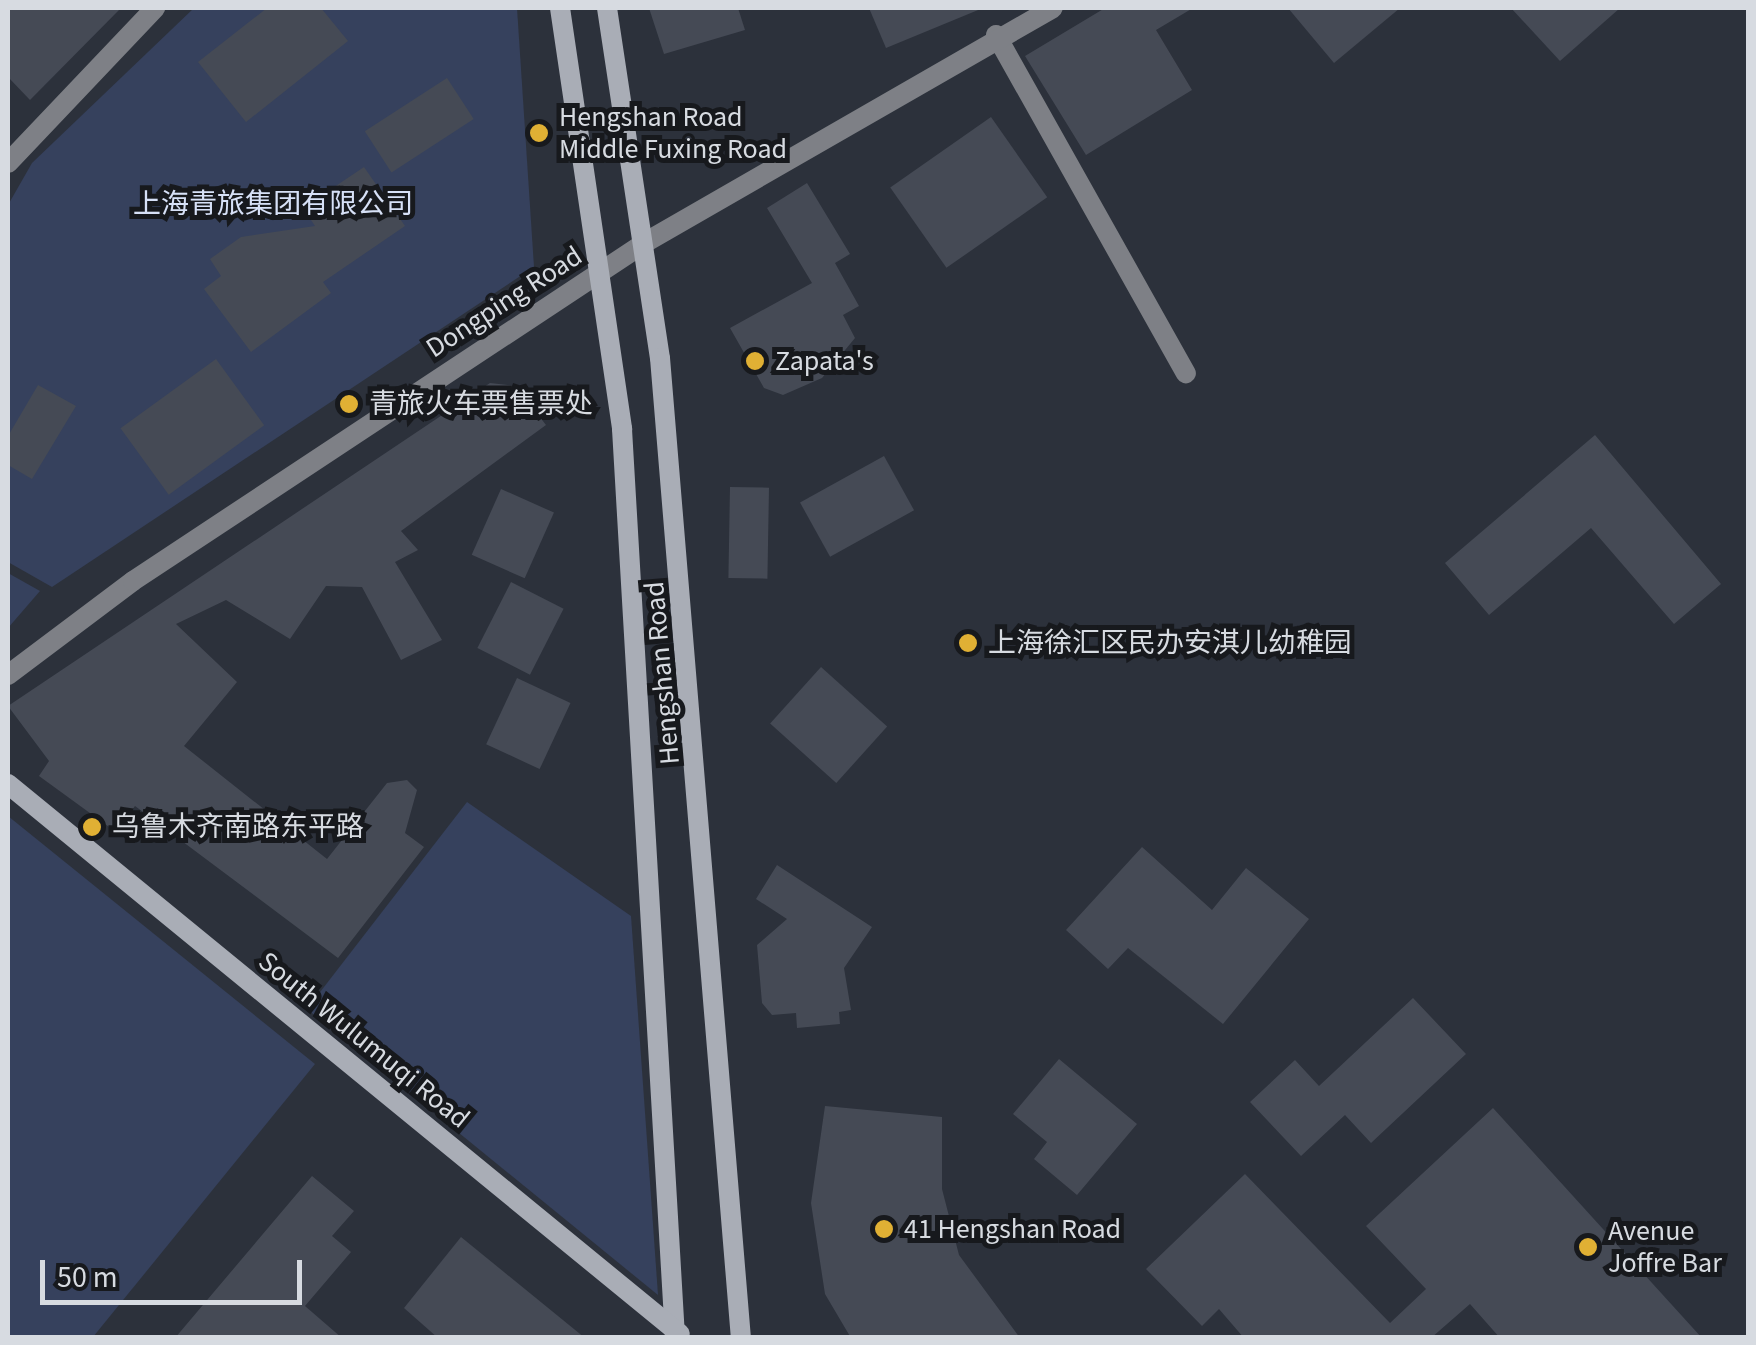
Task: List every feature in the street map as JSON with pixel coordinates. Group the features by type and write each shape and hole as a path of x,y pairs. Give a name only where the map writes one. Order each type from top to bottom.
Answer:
{"main road":[{"name":"Hengshan Road","path":"560,8 604,269 622,429 678,1335"},
{"name":"Hengshan Road","path":"607,8 646,242 697,751 740,1338"},
{"name":"South Wulumuqi Road","path":"8,784 678,1335"}],"street":[{"path":"8,162 155,8"},
{"name":"Dongping Road","path":"8,675 133,580 646,242 996,36 1052,8"},
{"path":"996,36 1186,373"}],"green space":[{"name":"上海青旅集团有限公司","path":"194,8 517,8 534,267 52,587 8,562 8,205 32,163"},
{"path":"8,573 40,591 8,628"},
{"path":"467,802 631,916 658,1295 307,1009"},
{"path":"8,816 315,1064 93,1337 8,1337"}],"building":[{"path":"8,8 121,8 30,100 8,77"},
{"path":"267,8 321,8 348,41 246,122 198,62"},
{"path":"649,8 738,8 745,30 664,54"},
{"path":"869,8 983,8 886,48"},
{"path":"1105,8 1193,8 1156,30 1192,90 1086,155 1025,56"},
{"path":"1288,8 1400,8 1334,63"},
{"path":"1511,8 1620,8 1560,61"},
{"path":"447,78 474,119 391,172 365,131"},
{"path":"991,117 1047,197 946,268 890,188"},
{"path":"364,167 405,226 323,282 331,293 251,352 204,289 221,276 210,259 241,237 315,226 303,208"},
{"path":"807,183 850,254 835,263 859,306 843,315 855,338 822,378 783,395 764,388 730,328 812,283 767,208"},
{"path":"216,359 264,425 169,495 121,428"},
{"path":"490,383 516,386 546,425 401,531 418,550 395,562 442,640 401,660 362,587 326,586 290,639 226,600 176,624 237,682 184,746 327,859 387,783 407,780 417,790 405,833 424,847 338,958 135,806 116,832 39,776 49,761 8,706"},
{"path":"38,385 76,406 32,479 8,465 8,436"},
{"path":"1595,435 1721,584 1674,624 1591,528 1489,615 1445,563"},
{"path":"884,456 914,510 830,557 800,503"},
{"path":"730,487 769,488 767,579 728,578"},
{"path":"501,489 554,513 525,578 472,555"},
{"path":"511,582 564,609 530,675 477,648"},
{"path":"821,667 887,727 836,783 770,723"},
{"path":"517,678 570,703 540,769 486,744"},
{"path":"1142,847 1212,910 1246,868 1309,919 1223,1024 1128,948 1108,969 1066,930"},
{"path":"777,865 872,927 844,968 851,1010 839,1012 840,1024 797,1028 796,1013 772,1015 762,1003 757,945 787,919 756,899"},
{"path":"1413,998 1466,1054 1371,1143 1345,1115 1301,1156 1250,1102 1295,1060 1319,1086"},
{"path":"1059,1059 1137,1124 1077,1195 1034,1159 1047,1142 1013,1114"},
{"name":"41 Hengshan Road","path":"825,1106 942,1117 942,1189 959,1255 1020,1338 851,1338 825,1294 811,1203"},
{"path":"1493,1108 1702,1338 1500,1338 1470,1304 1431,1338 1244,1338 1219,1309 1202,1326 1146,1269 1245,1174 1390,1323 1426,1289 1366,1226"},
{"path":"312,1176 354,1211 332,1236 351,1252 305,1306 342,1338 175,1338"},
{"path":"461,1237 585,1338 438,1338 404,1308"}],"place":[{"name":"Hengshan Road Middle Fuxing Road","path":"539,133"},
{"name":"Zapata's","path":"755,361"},
{"name":"青旅火车票售票处","path":"349,404"},
{"name":"上海徐汇区民办安淇儿幼稚园","path":"968,643"},
{"name":"乌鲁木齐南路东平路","path":"92,827"},
{"name":"41 Hengshan Road","path":"884,1229"},
{"name":"Avenue Joffre Bar","path":"1588,1247"}]}
